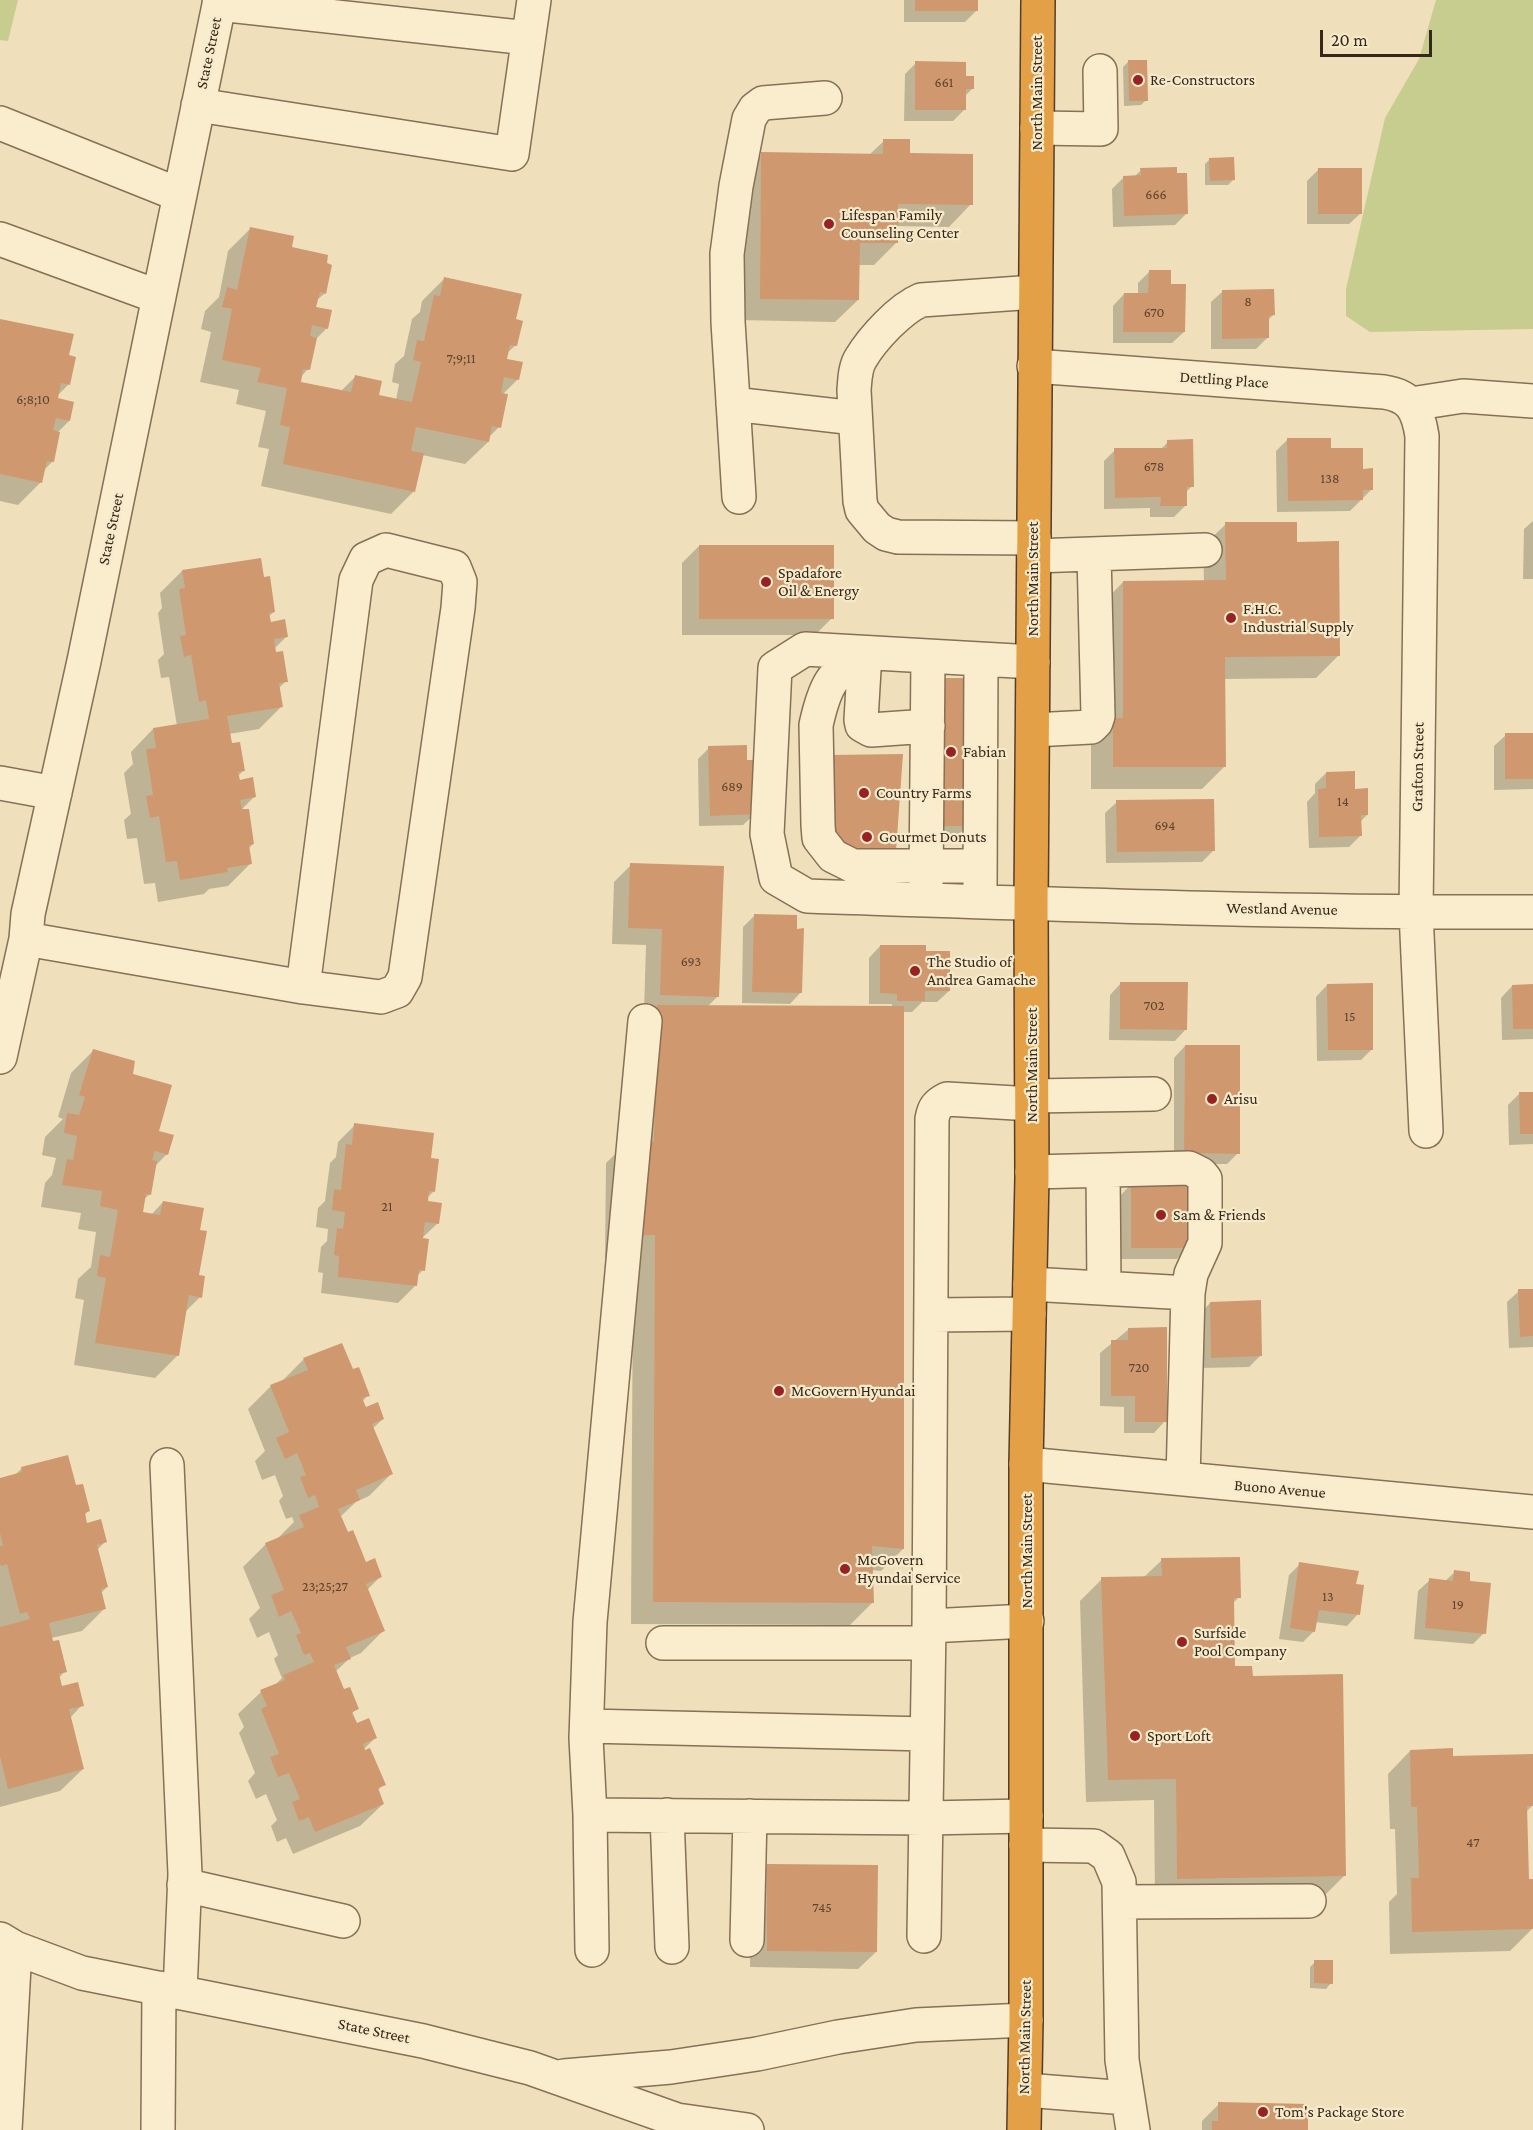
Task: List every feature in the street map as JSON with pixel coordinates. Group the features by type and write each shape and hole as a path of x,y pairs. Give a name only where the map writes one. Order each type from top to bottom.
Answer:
{"highway":[{"name":"North Main Street","path":"1024,2130 1026,1464 1032,1172 1031,904 1038,0"}],"street":[{"path":"198,105 512,154 534,0"},
{"path":"220,2 528,38"},
{"name":"State Street","path":"0,1057 5,1002 26,939 28,914 87,650 220,2"},
{"path":"1037,128 1101,129 1100,71"},
{"path":"738,497 728,322 727,254 736,186 749,119 755,109 763,103 825,98"},
{"path":"0,123 180,195"},
{"path":"0,239 159,297"},
{"path":"1035,292 921,300 908,306 896,316 860,359 855,373 854,390 862,510 885,534 915,539 1034,547 1094,554 1206,550"},
{"name":"Dettling Place","path":"1035,366 1384,392 1403,397 1411,404"},
{"path":"1411,404 1463,396 1533,401"},
{"path":"733,404 855,418"},
{"name":"Grafton Street","path":"1411,404 1416,412 1422,436 1416,912 1426,1131"},
{"path":"26,939 303,987 381,997 397,991 405,977 458,608 460,582 454,567 386,550 366,559 356,580 303,987"},
{"path":"1032,730 1091,727 1096,722 1098,716 1094,554"},
{"name":"Westland Avenue","path":"856,652 805,649 774,668 767,834 776,878 807,896 1031,904 1416,912 1533,912"},
{"path":"856,652 1033,662"},
{"path":"856,652 862,725 871,730 928,726"},
{"path":"856,652 834,676 825,691 816,725 819,838 833,856 853,866 980,866"},
{"path":"926,900 928,656"},
{"path":"980,902 981,659"},
{"path":"0,783 55,793"},
{"path":"592,1950 587,1726 590,1622 645,1021"},
{"path":"924,1936 929,1634 932,1119 934,1109 947,1099 1032,1100 1154,1094"},
{"path":"1032,1172 1190,1168 1201,1174 1204,1179 1206,1243 1191,1274 1188,1293 1183,1479"},
{"path":"1102,1170 1104,1288"},
{"path":"931,1315 1104,1288 1188,1293"},
{"name":"Buono Avenue","path":"1026,1464 1533,1512"},
{"path":"158,2130 170,1990 184,1885 167,1465"},
{"path":"663,1643 929,1634 1027,1621"},
{"path":"587,1726 927,1734"},
{"path":"590,1815 926,1818 1026,1830 1094,1846 1108,1856 1119,1882 1122,2060 1133,2130"},
{"path":"667,1815 672,1947"},
{"path":"747,1940 750,1816"},
{"path":"184,1885 344,1921"},
{"path":"1120,1902 1310,1900"},
{"path":"5,2130 8,1944"},
{"name":"State Street","path":"8,1944 82,1973 423,2041 530,2068 677,2120 747,2130"},
{"path":"554,2077 671,2067 758,2054 838,2037 916,2025 1026,2020"},
{"path":"1024,2090 1127,2098"}],"green space":[{"path":"0,0 18,0 8,41 0,40"},
{"path":"1436,0 1533,0 1533,329 1370,332 1346,316 1346,289 1385,118 1419,59"}],"building":[{"path":"915,0 978,0 978,11 915,11"},
{"name":"Re-Constructors","path":"1128,60 1147,60 1148,101 1129,101"},
{"path":"915,61 966,62 966,76 974,76 974,89 966,89 966,110 915,110"},
{"name":"Lifespan Family Counseling Center","path":"883,139 910,139 910,153 973,154 973,205 898,204 898,243 860,243 859,300 760,299 761,152 883,154"},
{"path":"1234,157 1235,180 1210,181 1209,158"},
{"path":"1177,167 1177,173 1187,173 1188,214 1124,216 1123,176 1141,175 1140,168"},
{"path":"1318,168 1362,168 1362,214 1318,214"},
{"path":"250,227 294,236 292,247 328,255 327,263 332,265 326,294 320,292 316,307 332,310 328,329 312,325 310,336 317,338 310,370 303,369 301,382 351,392 355,375 382,381 379,395 412,402 421,362 413,360 417,340 424,341 434,295 440,296 444,277 522,294 516,319 523,321 517,346 510,345 507,359 523,362 519,380 504,377 501,393 508,394 501,428 492,426 489,442 416,427 411,451 424,453 415,492 283,464 290,427 280,425 287,388 257,382 261,368 222,360 232,309 222,307 227,287 237,290"},
{"path":"1149,270 1171,270 1171,284 1186,284 1185,332 1123,332 1124,293 1148,293"},
{"path":"1274,289 1275,315 1269,316 1269,338 1222,339 1222,290"},
{"path":"0,319 74,334 69,355 76,357 70,385 61,383 58,398 74,402 70,421 56,418 53,430 60,432 54,462 47,461 42,483 0,474"},
{"path":"1287,438 1331,438 1331,448 1363,448 1363,469 1373,468 1373,490 1363,490 1363,500 1288,501"},
{"path":"1193,439 1194,487 1187,487 1187,506 1160,506 1161,497 1115,498 1114,448 1167,448 1167,440"},
{"name":"F.H.C. Industrial Supply","path":"1225,522 1297,522 1297,542 1339,541 1340,656 1225,657 1226,767 1113,767 1113,718 1123,718 1123,581 1226,580"},
{"name":"Spadafore Oil & Energy","path":"699,545 834,545 834,619 699,619"},
{"path":"261,558 264,577 270,576 275,612 269,613 271,622 285,619 288,637 274,639 276,652 283,651 288,682 279,683 283,707 227,716 232,743 240,742 245,771 238,772 240,780 253,777 256,797 240,800 242,809 249,809 254,844 249,845 252,864 227,868 228,872 180,880 177,861 166,862 159,816 150,818 146,796 153,795 146,749 156,748 153,728 209,719 206,700 199,702 191,655 184,657 180,636 186,635 179,589 185,588 182,570"},
{"name":"Fabian","path":"933,678 970,678 969,826 932,826"},
{"path":"1505,733 1533,733 1533,779 1505,779"},
{"path":"747,745 747,760 755,760 756,814 710,816 708,746"},
{"name":"Country Farms","path":"903,754 896,851 836,850 829,755"},
{"path":"1355,771 1355,789 1368,788 1368,815 1361,815 1362,836 1319,837 1318,789 1326,788 1326,772"},
{"path":"1214,799 1215,851 1117,852 1116,800"},
{"path":"630,863 724,866 719,997 660,995 662,929 628,928"},
{"path":"754,914 797,915 797,929 804,928 802,993 752,992"},
{"name":"The Studio of Andrea Gamache","path":"880,945 926,945 926,951 950,951 950,991 925,991 925,1001 897,1001 897,994 880,993"},
{"path":"1120,982 1188,982 1187,1030 1120,1029"},
{"path":"1373,983 1373,1050 1328,1050 1327,984"},
{"path":"1533,984 1533,1029 1513,1029 1512,985"},
{"name":"McGovern Hyundai","path":"657,1005 904,1006 904,1549 872,1546 874,1603 653,1602 655,1235 627,1236 628,1139 654,1141"},
{"name":"Arisu","path":"1185,1045 1240,1045 1240,1154 1184,1153"},
{"path":"93,1049 135,1061 133,1074 172,1085 159,1131 174,1135 168,1155 155,1151 152,1160 157,1161 151,1195 146,1194 143,1212 160,1215 163,1201 204,1208 200,1230 207,1231 199,1275 205,1276 202,1298 189,1295 179,1356 95,1343 106,1278 97,1276 100,1255 110,1257 118,1210 100,1206 102,1191 62,1185 67,1159 73,1160 77,1136 64,1133 67,1113 79,1115 85,1097 79,1095"},
{"path":"1519,1092 1533,1092 1533,1134 1520,1134"},
{"path":"354,1123 434,1133 431,1158 439,1159 435,1192 429,1191 428,1201 442,1203 439,1224 425,1222 423,1238 429,1239 425,1271 419,1270 417,1286 338,1277 339,1256 334,1255 337,1228 343,1229 345,1212 332,1210 334,1189 341,1190 346,1144 352,1145"},
{"name":"Sam & Friends","path":"1190,1181 1190,1248 1131,1248 1131,1182"},
{"path":"1518,1289 1533,1289 1533,1336 1520,1337"},
{"path":"1261,1300 1262,1356 1211,1358 1210,1302"},
{"path":"1167,1327 1167,1422 1135,1422 1135,1396 1111,1396 1111,1340 1128,1340 1128,1328"},
{"path":"342,1343 353,1369 359,1367 370,1396 362,1398 366,1407 378,1402 384,1419 372,1424 393,1474 356,1490 360,1500 338,1509 348,1532 353,1530 366,1562 375,1558 382,1577 366,1584 385,1631 346,1647 351,1659 334,1665 344,1689 350,1687 359,1709 352,1712 357,1723 369,1718 377,1738 363,1744 365,1750 370,1748 386,1785 378,1788 384,1804 315,1832 309,1817 299,1821 292,1802 300,1799 289,1773 278,1777 270,1757 279,1754 261,1709 267,1706 260,1690 285,1680 283,1675 314,1662 310,1653 304,1655 296,1635 301,1633 291,1611 279,1617 271,1595 284,1590 265,1543 304,1527 299,1515 319,1507 315,1495 308,1498 300,1477 306,1475 297,1453 285,1459 276,1438 289,1432 270,1385 308,1370 303,1358"},
{"path":"68,1455 76,1485 83,1484 90,1511 85,1513 87,1523 101,1519 107,1542 97,1545 108,1587 101,1589 106,1609 49,1623 53,1641 59,1640 67,1672 59,1674 62,1686 78,1682 84,1706 69,1709 84,1769 8,1789 0,1756 0,1627 30,1619 27,1612 20,1614 7,1564 1,1566 0,1563 0,1546 3,1546 0,1533 0,1478 22,1472 21,1467"},
{"path":"1240,1557 1241,1598 1234,1598 1235,1666 1252,1666 1253,1676 1343,1674 1346,1876 1177,1879 1176,1779 1108,1780 1101,1577 1162,1576 1161,1558"},
{"path":"1299,1562 1359,1571 1356,1584 1364,1585 1360,1615 1319,1610 1315,1632 1290,1628"},
{"path":"1454,1570 1470,1572 1470,1581 1491,1583 1486,1634 1425,1628 1429,1578 1453,1581"},
{"path":"1453,1748 1453,1756 1533,1754 1533,1806 1527,1806 1529,1879 1533,1879 1533,1929 1412,1932 1411,1878 1419,1878 1417,1807 1411,1807 1410,1750"},
{"path":"767,1864 878,1865 877,1952 767,1951"},
{"path":"1314,1960 1333,1960 1333,1984 1314,1983"},
{"name":"Tom's Package Store","path":"1218,2102 1308,2104 1308,2130 1212,2130 1212,2121 1218,2121"}],"place":[{"name":"Re-Constructors","path":"1138,80"},
{"name":"Lifespan Family Counseling Center","path":"829,224"},
{"name":"Spadafore Oil & Energy","path":"766,582"},
{"name":"F.H.C. Industrial Supply","path":"1231,618"},
{"name":"Fabian","path":"951,752"},
{"name":"Country Farms","path":"864,793"},
{"name":"Gourmet Donuts","path":"867,837"},
{"name":"The Studio of Andrea Gamache","path":"915,971"},
{"name":"Arisu","path":"1212,1099"},
{"name":"Sam & Friends","path":"1161,1215"},
{"name":"McGovern Hyundai","path":"779,1391"},
{"name":"McGovern Hyundai Service","path":"845,1569"},
{"name":"Surfside Pool Company","path":"1182,1642"},
{"name":"Sport Loft","path":"1135,1736"},
{"name":"Tom's Package Store","path":"1263,2112"}]}
